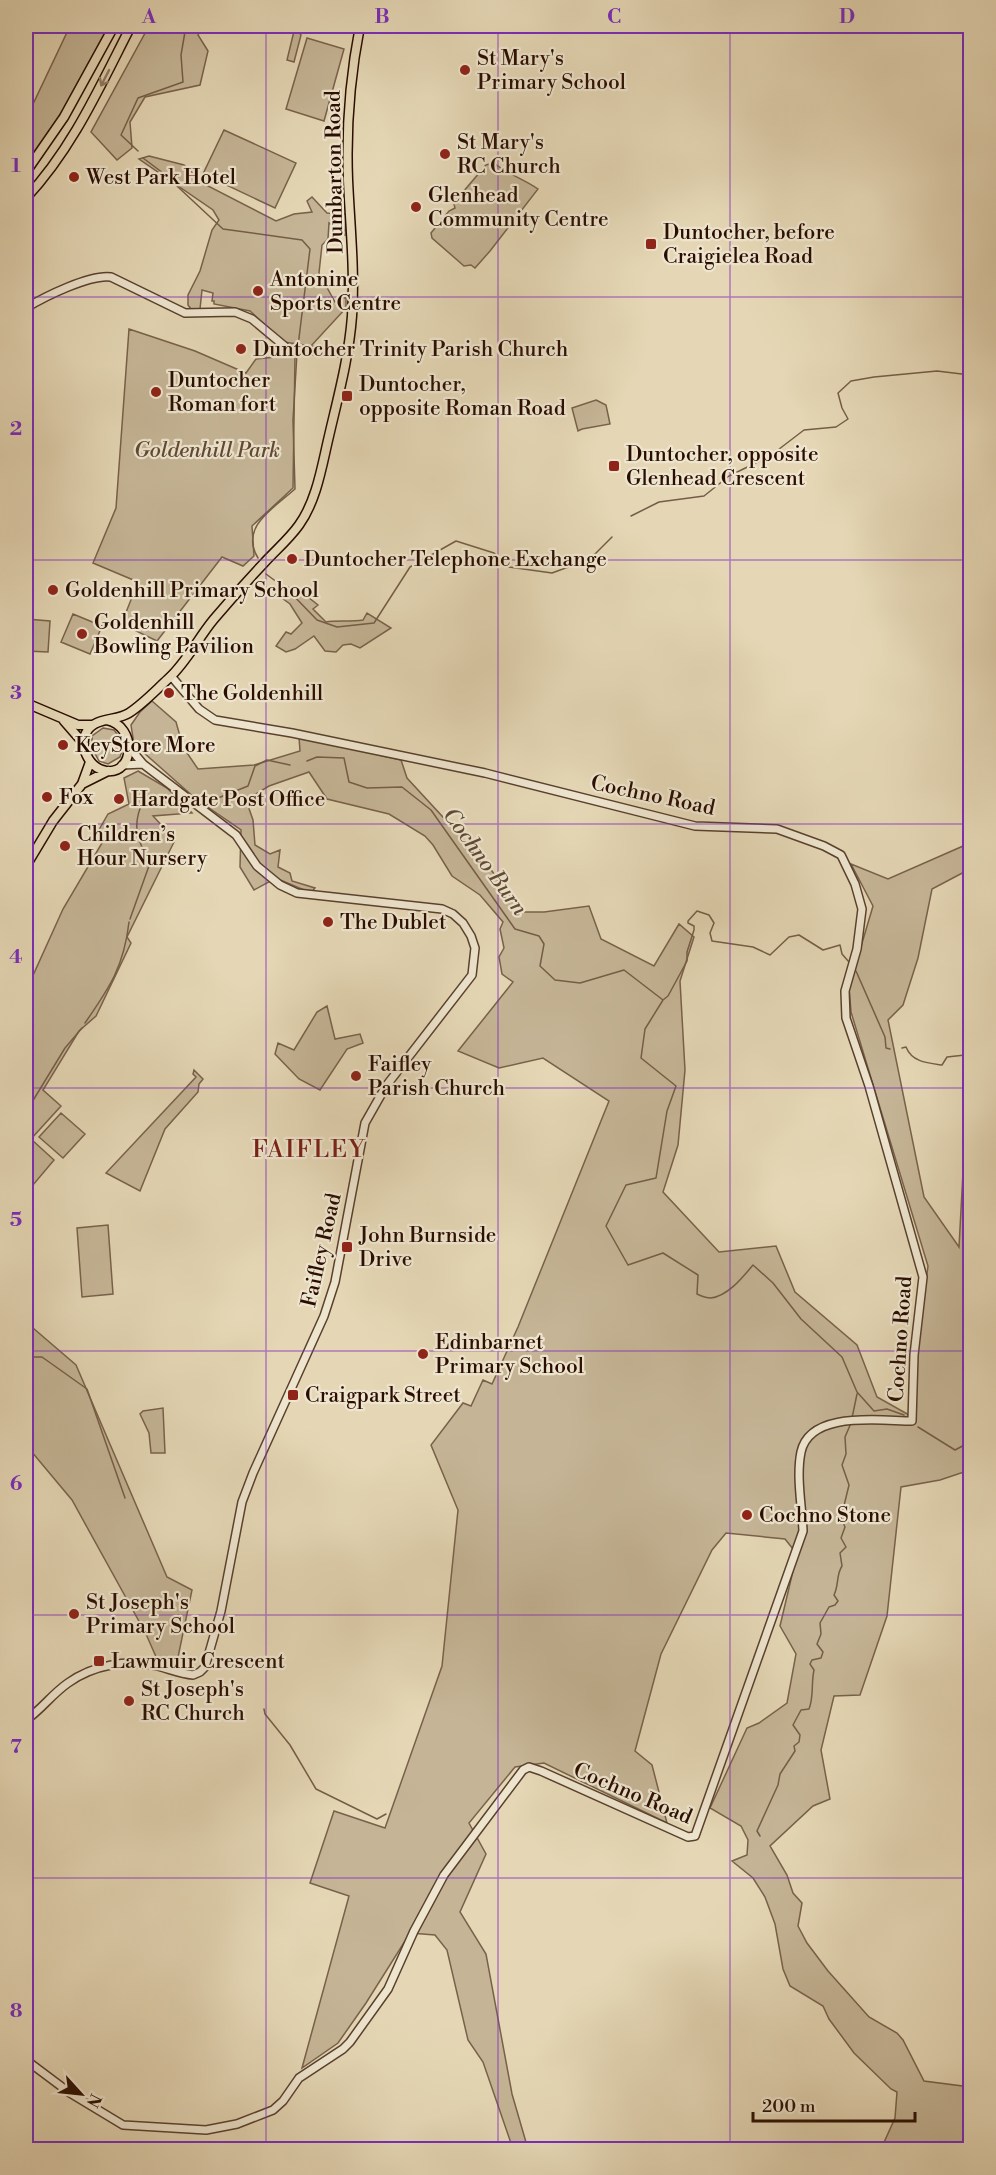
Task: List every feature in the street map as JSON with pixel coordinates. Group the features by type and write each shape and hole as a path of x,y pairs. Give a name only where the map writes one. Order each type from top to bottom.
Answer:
{"main road":[{"path":"26,172 64,117 114,26"},
{"path":"26,198 46,175 76,132 131,26"},
{"name":"Dumbarton Road","path":"129,713 171,676 210,624 290,535 304,516 318,481 348,353 352,316 353,267 348,177 348,113 351,73 360,26"},
{"path":"26,703 78,725 92,725 129,713"},
{"path":"122,728 129,713"},
{"path":"62,718 84,744 90,762 108,771"},
{"path":"82,784 108,771 117,770 127,757 129,747 122,728 107,720"},
{"path":"84,744 86,733 92,725"},
{"path":"26,866 53,821 82,784 90,762"}],"street":[{"path":"26,308 56,293 107,276 116,278 185,312 196,314 222,311 242,314 252,319 280,344 291,350 348,353"},
{"name":"Cochno Road","path":"26,2060 79,2099 123,2125 197,2130 237,2124 273,2110 284,2101 299,2079 350,2042 388,1989 414,1931 444,1875 523,1770 529,1767 541,1771 692,1838 803,1531 802,1449 815,1432 852,1420 912,1421 914,1355 923,1277 869,1086 846,1018 845,991 857,948 862,909 855,884 841,855 824,846 777,829 701,827 485,773 302,735 215,720 200,709 171,676"},
{"name":"Faifley Road","path":"26,1720 68,1683 105,1666 145,1664 194,1675 206,1667 221,1611 242,1502 324,1316 335,1282 365,1124 382,1092 472,975 475,948 464,923 442,909 297,893 280,885 257,866 237,835 143,764 129,747"},
{"path":"122,765 143,764"}],"green space":[{"path":"70,26 114,26 64,117 26,172 26,119"},
{"path":"149,26 203,26 198,35 208,51 200,85 145,97 130,122 132,148 117,160 91,132"},
{"path":"295,27 301,35 294,62 287,60"},
{"path":"307,38 344,49 324,121 286,109"},
{"path":"224,130 296,163 275,208 203,174"},
{"path":"149,156 184,165 206,185 276,221 294,214 312,212 307,201 312,197 327,213 346,214 345,235 329,223 328,239 322,245 319,273 335,302 346,298 346,308 311,346 284,342 250,311 214,304 213,293 202,290 200,309 191,309 188,305 188,295 200,271 212,230 219,220 213,210 139,159"},
{"path":"494,163 538,189 475,268 471,265 464,266 432,238 431,233 449,211 455,208 454,204 457,199 486,165"},
{"name":"Goldenhill Park","path":"129,329 195,351 246,373 256,359 295,355 293,488 252,526 254,556 243,566 222,557 157,641 132,629 123,620 138,582 93,563 116,508"},
{"path":"596,400 606,405 610,424 578,431 572,408"},
{"path":"288,587 296,593 299,590 318,605 313,609 326,622 363,620 367,613 391,628 360,648 351,644 343,645 336,652 325,651 314,636 295,649 286,652 276,646 286,632 291,634 302,623 290,604 279,596"},
{"name":"Goldenhill Bowling Pavilion","path":"73,614 102,626 90,654 61,642"},
{"path":"26,619 50,621 48,652 26,651"},
{"path":"152,701 176,722 183,747 198,769 254,765 300,751 299,737 401,760 407,778 489,867 522,912 544,912 589,906 601,939 654,966 679,924 694,937 680,981 685,1070 678,1145 663,1192 719,1252 776,1246 795,1292 857,1345 877,1397 909,1415 928,1266 851,1012 849,987 873,906 851,864 888,879 970,843 970,869 932,889 918,958 903,1005 888,1020 924,1197 959,1247 970,1042 970,1470 940,1480 901,1487 887,1616 860,1695 834,1696 821,1750 830,1799 813,1806 770,1846 787,1875 793,1893 802,1903 798,1926 807,1943 828,1971 869,2017 897,2033 924,2081 970,2087 970,2149 881,2149 895,2118 897,2092 891,2089 854,2053 829,2019 823,2006 790,1986 783,1969 775,1924 765,1897 753,1878 732,1861 747,1855 748,1840 741,1826 710,1808 747,1728 759,1723 787,1703 796,1654 780,1626 797,1554 785,1539 726,1533 712,1550 661,1654 635,1751 652,1765 667,1823 544,1763 515,1767 469,1823 486,1854 460,1912 486,1954 512,2094 528,2149 513,2149 483,2062 468,2040 447,1950 435,1935 410,1933 338,2043 302,2068 349,1896 310,1883 334,1811 385,1828 442,1666 458,1510 431,1445 463,1403 471,1406 483,1380 492,1384 518,1327 609,1101 543,1058 499,1068 458,1051 513,982 502,974 499,957 504,948 500,929 503,922 480,895 452,876 425,836 389,814 327,799 309,772 269,786 246,800 253,820 255,845 270,854 280,850 278,867 290,873 292,881 315,888 311,893 276,878 254,890 240,867 241,830 196,799 134,744 131,725"},
{"path":"103,728 114,730 122,747 120,757 108,764 99,761 92,748 92,736"},
{"path":"138,771 167,788 192,813 153,816 175,840 127,937 131,943 96,1016 79,1031 43,1090 61,1106 31,1139 54,1160 33,1185 26,1178 26,991 63,909 102,843 96,835 108,814 129,804 124,778"},
{"path":"327,1006 335,1039 360,1034 363,1043 347,1049 320,1090 299,1079 275,1054 278,1043 294,1050 317,1012"},
{"path":"194,1070 203,1079 199,1084 198,1092 165,1129 140,1191 106,1173 196,1077 193,1074"},
{"path":"61,1113 85,1134 63,1158 39,1137"},
{"path":"108,1225 113,1294 82,1297 77,1228"},
{"path":"33,1328 76,1365 167,1577 192,1590 177,1662 157,1659 146,1634 72,1500 26,1445 26,1336"},
{"path":"163,1408 165,1453 151,1453 149,1433 140,1414 143,1411"}],"waterway":[{"path":"138,151 121,135 138,98 183,82 181,55 186,26"},
{"path":"143,158 163,173 223,229 302,240 310,249 298,346"},
{"path":"258,558 253,547 256,528 269,511 295,489 293,420 297,353"},
{"path":"631,516 659,502 704,496 729,476 770,456 804,430 836,427 848,419 838,393 851,381 937,371 970,375"},
{"path":"266,574 289,591 317,620 337,627 374,623 410,567 456,541 494,553 509,567 552,573 590,559 612,537"},
{"name":"Cochno Burn","path":"307,761 317,757 344,758 349,782 367,788 402,787 431,810 515,929 539,936 544,944 540,966 555,980 580,983 624,970 663,1000 645,1029 641,1058 676,1086 667,1111 656,1178 626,1185 606,1226 628,1265 663,1253 698,1275 697,1294 711,1298 729,1290 753,1265 773,1283 801,1319 842,1357 857,1392 874,1411 887,1409 904,1415"},
{"name":"Cochno Burn","path":"213,800 248,786 255,766 267,760 290,765"},
{"path":"130,919 150,863 137,832 138,817 144,799"},
{"path":"663,1000 668,996 687,961 687,952 694,930 694,926 688,921 697,911 709,915 714,923 710,933 712,941 753,947 770,955 789,937 799,935 823,950 840,945 842,954 849,962"},
{"path":"85,1023 115,976 124,951 129,922"},
{"path":"856,971 885,1037 886,1048 890,1049"},
{"path":"26,1112 65,1048 82,1028"},
{"path":"902,1048 906,1047 916,1059 942,1065 947,1057 965,1055 970,1048"},
{"path":"26,1357 42,1357 87,1389 125,1498"},
{"path":"852,1418 857,1394"},
{"path":"760,1836 757,1831 778,1785 780,1774 795,1751 794,1746 799,1742 800,1735 793,1725 801,1710 809,1709 811,1704 814,1670 810,1664 812,1660 821,1658 823,1652 817,1644 821,1634 820,1623 829,1607 838,1601 834,1595 842,1566 840,1553 846,1547 841,1538 845,1527 841,1518 849,1485 842,1465 846,1454 845,1437 851,1423"},
{"name":"Cochno Burn","path":"918,1427 955,1450 970,1442"},
{"path":"264,1709 265,1714 290,1745 316,1789 377,1819 386,1814"}],"place":[{"name":"St Mary's Primary School","path":"465,70"},
{"name":"St Mary's RC Church","path":"445,154"},
{"name":"West Park Hotel","path":"74,177"},
{"name":"Glenhead Community Centre","path":"416,207"},
{"name":"Duntocher, before Craigielea Road","path":"651,244"},
{"name":"Antonine Sports Centre","path":"258,291"},
{"name":"Duntocher Trinity Parish Church","path":"241,349"},
{"name":"Duntocher Roman fort","path":"156,392"},
{"name":"Duntocher, opposite Roman Road","path":"347,396"},
{"name":"Duntocher, opposite Glenhead Crescent","path":"614,466"},
{"name":"Duntocher Telephone Exchange","path":"292,559"},
{"name":"Goldenhill Primary School","path":"53,590"},
{"name":"Goldenhill Bowling Pavilion","path":"82,634"},
{"name":"The Goldenhill","path":"169,693"},
{"name":"KeyStore More","path":"63,745"},
{"name":"Fox","path":"47,797"},
{"name":"Hardgate Post Office","path":"119,799"},
{"name":"Children’s Hour Nursery","path":"65,846"},
{"name":"The Dublet","path":"328,922"},
{"name":"Faifley Parish Church","path":"356,1076"},
{"name":"John Burnside Drive","path":"347,1247"},
{"name":"Edinbarnet Primary School","path":"423,1354"},
{"name":"Craigpark Street","path":"293,1395"},
{"name":"Cochno Stone","path":"747,1515"},
{"name":"St Joseph's Primary School","path":"74,1614"},
{"name":"Lawmuir Crescent","path":"99,1661"},
{"name":"St Joseph's RC Church","path":"129,1701"}],"district":[{"name":"FAIFLEY","path":"309,1149"}]}
